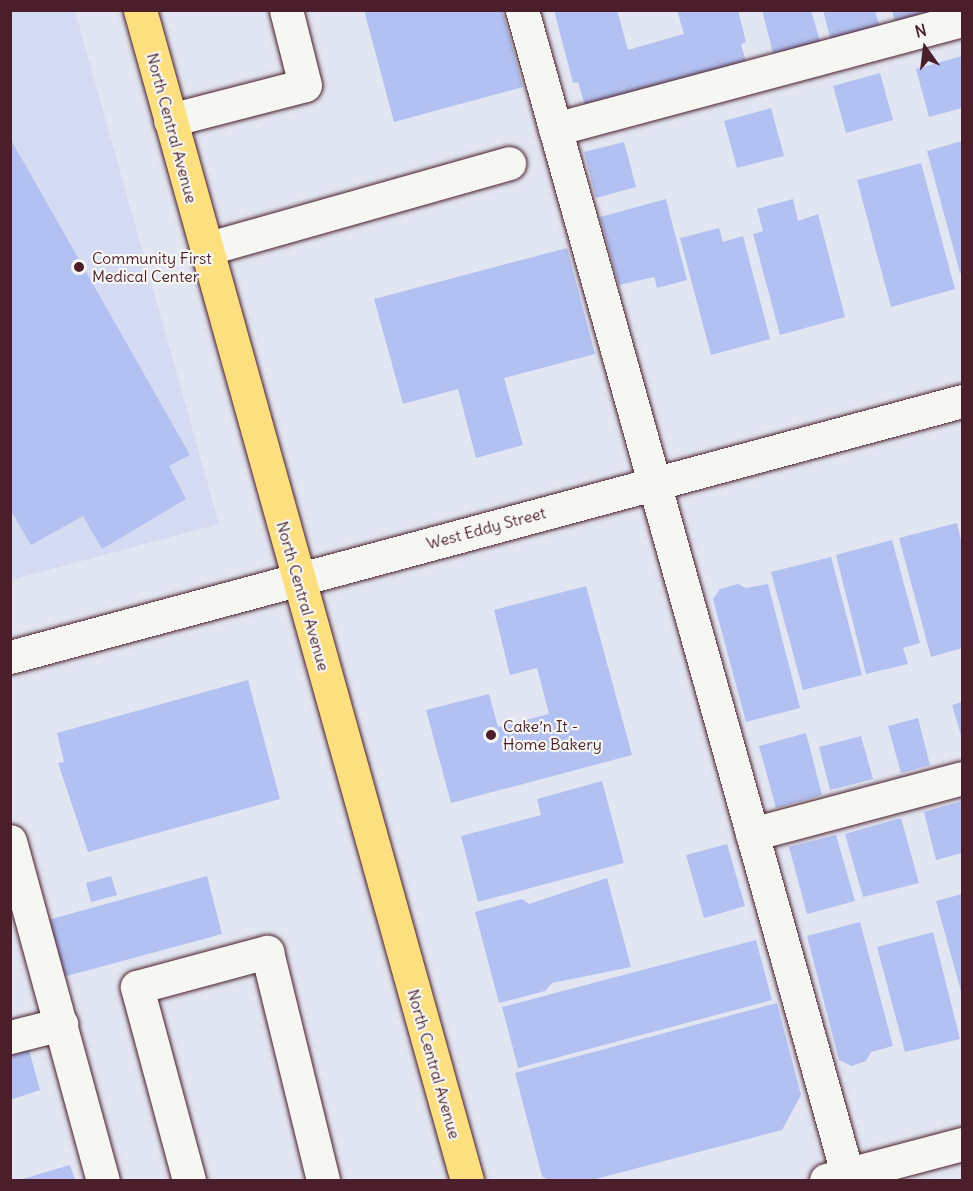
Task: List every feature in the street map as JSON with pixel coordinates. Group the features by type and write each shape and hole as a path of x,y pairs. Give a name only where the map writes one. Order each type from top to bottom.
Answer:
{"main road":[{"name":"North Central Avenue","path":"140,10 467,1180"}],"street":[{"path":"170,120 304,85 286,10"},
{"path":"522,10 752,834 841,1179 963,1144"},
{"path":"555,129 963,20"},
{"path":"206,249 509,163"},
{"name":"West Eddy Street","path":"10,657 963,401"},
{"path":"752,834 963,778"},
{"path":"10,841 103,1180"},
{"path":"189,1180 137,987 267,952 323,1180"},
{"path":"10,1037 61,1024"}],"shaded area":[{"name":"Community First Medical Center","path":"11,11 75,11 219,524 11,580"}],"building":[{"path":"364,10 502,10 523,87 394,122"},
{"path":"554,10 617,10 628,50 684,34 677,10 738,10 746,42 741,44 747,66 586,109 578,82 573,83"},
{"path":"762,10 811,10 821,45 774,57"},
{"path":"823,10 875,10 880,28 831,41"},
{"path":"892,10 940,10 895,23"},
{"path":"962,56 962,108 929,117 916,69"},
{"path":"880,73 893,120 846,133 833,86"},
{"path":"771,108 784,156 737,168 724,121"},
{"path":"10,138 190,455 169,466 186,499 102,549 83,516 31,545 10,509"},
{"path":"962,141 962,272 960,273 927,151"},
{"path":"624,142 636,187 596,198 584,152"},
{"path":"921,163 955,289 891,307 857,180"},
{"path":"666,199 687,280 657,288 654,277 619,285 600,217"},
{"path":"793,199 798,221 818,214 845,317 780,335 753,234 763,231 757,209"},
{"path":"719,228 723,242 743,236 770,339 711,355 680,238"},
{"path":"567,248 595,354 504,378 523,445 476,458 458,389 403,404 374,299"},
{"path":"957,523 962,545 962,648 931,657 899,538"},
{"path":"892,540 920,643 903,648 908,664 866,674 836,555"},
{"path":"831,557 862,675 803,690 771,572"},
{"path":"738,584 746,588 768,584 800,708 746,722 713,599 720,589"},
{"path":"586,586 632,755 451,803 426,710 489,694 498,727 549,714 537,668 510,675 494,610"},
{"path":"248,680 280,799 88,852 58,763 64,762 57,733"},
{"path":"962,702 962,739 952,705"},
{"path":"918,718 930,765 901,773 888,726"},
{"path":"806,733 822,795 776,808 759,746"},
{"path":"861,736 873,779 830,790 819,747"},
{"path":"602,781 624,863 478,902 461,836 541,815 537,799"},
{"path":"962,801 962,853 936,860 924,812"},
{"path":"901,818 919,883 863,897 845,834"},
{"path":"836,835 855,901 807,914 789,847"},
{"path":"727,844 745,906 704,918 686,855"},
{"path":"111,876 117,895 91,902 86,883"},
{"path":"207,876 222,934 63,977 48,920"},
{"path":"607,878 631,967 552,983 545,991 499,1003 475,912 522,899 529,904"},
{"path":"962,894 962,995 936,901"},
{"path":"860,922 893,1046 871,1052 866,1061 852,1066 839,1060 807,936"},
{"path":"933,932 960,1039 905,1052 877,947"},
{"path":"756,940 772,1000 518,1068 502,1007"},
{"path":"777,1003 801,1095 782,1130 592,1180 548,1180 542,1176 515,1073"},
{"path":"29,1050 40,1090 10,1100 10,1056"},
{"path":"70,1165 75,1180 19,1180"}],"place":[{"name":"Community First Medical Center","path":"79,267"},
{"name":"Cake’n It - Home Bakery","path":"491,735"}]}
